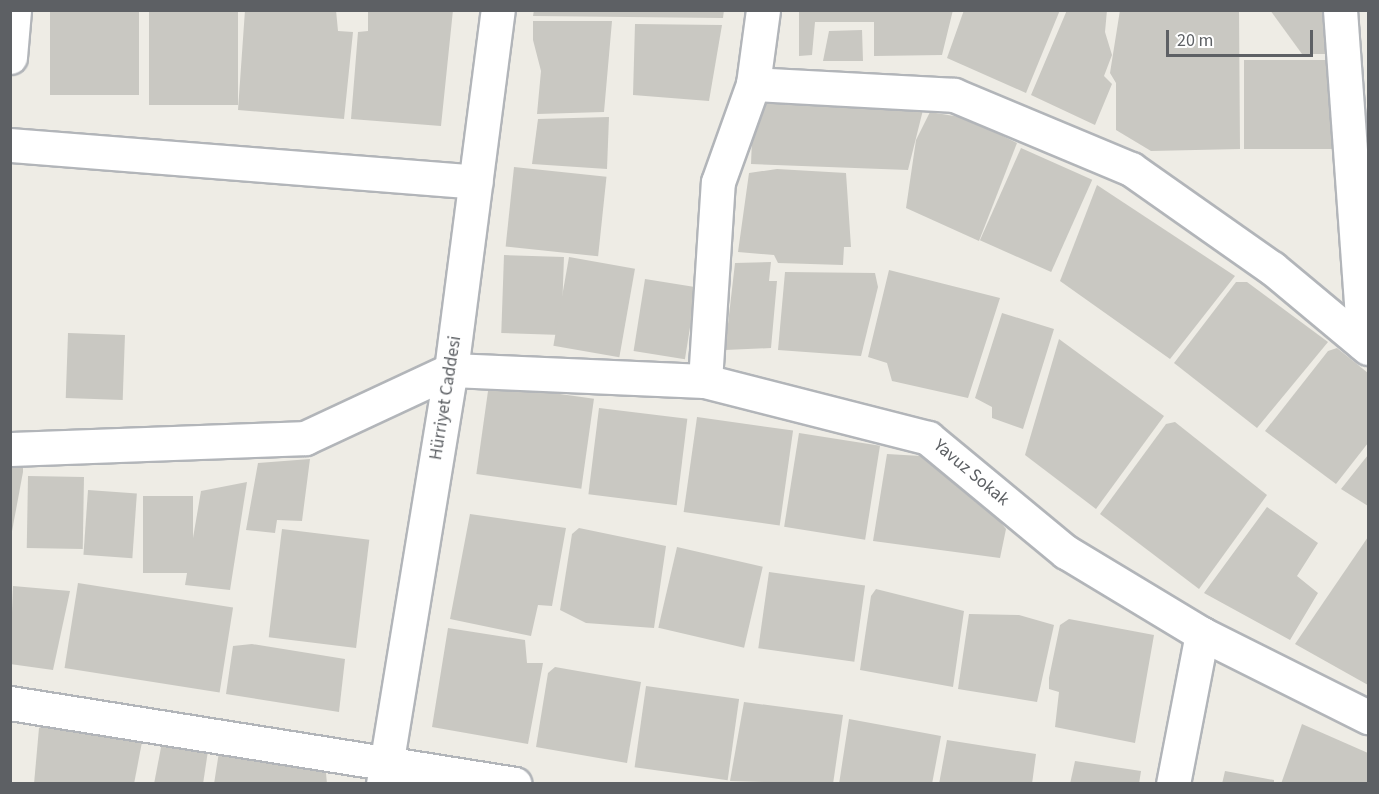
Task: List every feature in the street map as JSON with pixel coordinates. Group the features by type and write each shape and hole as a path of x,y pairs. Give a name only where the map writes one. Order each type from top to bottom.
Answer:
{"street":[{"path":"10,57 14,10"},
{"name":"Hürriyet Caddesi","path":"385,772 451,370 498,10"},
{"path":"705,381 718,182 753,84 763,10"},
{"path":"1340,10 1366,346"},
{"path":"753,84 954,94 1131,169 1272,268 1366,346"},
{"path":"10,146 476,182"},
{"path":"10,449 305,438 451,370"},
{"name":"Yavuz Sokak","path":"451,370 705,381 928,438 1066,552 1202,634 1368,717"},
{"path":"1173,783 1202,634"},
{"path":"10,703 385,772 515,783"}],"building":[{"path":"50,10 139,10 139,95 50,95"},
{"path":"149,10 238,10 238,105 149,105"},
{"path":"245,10 336,10 338,31 353,32 344,119 238,110"},
{"path":"368,10 453,10 441,126 351,119 358,32 368,31"},
{"path":"534,10 724,10 723,18 533,16"},
{"path":"799,10 953,10 942,55 874,56 874,22 815,22 812,55 799,56"},
{"path":"964,10 1060,10 1026,93 947,58"},
{"path":"1067,10 1107,10 1105,32 1112,55 1104,76 1112,84 1095,125 1031,95"},
{"path":"1120,10 1239,10 1240,149 1151,151 1116,130 1116,83 1110,73"},
{"path":"1270,10 1327,10 1331,54 1302,54"},
{"path":"533,21 612,21 604,112 537,114 541,71 533,40"},
{"path":"635,24 722,25 709,101 633,95"},
{"path":"862,30 863,61 823,61 829,31"},
{"path":"1244,60 1332,60 1332,149 1244,149"},
{"path":"767,103 924,106 908,170 751,164 753,113"},
{"path":"930,112 966,118 1017,143 979,241 906,208 916,140"},
{"path":"609,117 607,169 532,164 538,119"},
{"path":"1021,148 1092,180 1051,272 980,240"},
{"path":"514,167 606,177 598,256 506,247"},
{"path":"777,169 846,173 851,247 844,247 843,265 778,263 774,255 738,252 749,173"},
{"path":"1097,185 1235,276 1170,359 1060,281"},
{"path":"504,255 564,257 561,335 501,333"},
{"path":"569,257 635,269 619,357 553,346"},
{"path":"771,262 769,281 777,281 771,348 725,350 735,263"},
{"path":"889,270 1000,298 968,398 892,381 887,363 868,357"},
{"path":"785,272 875,273 878,287 861,356 778,350"},
{"path":"645,279 696,287 685,359 634,351"},
{"path":"1236,282 1247,282 1328,342 1257,428 1174,363"},
{"path":"1002,313 1054,329 1023,429 992,418 992,407 975,398"},
{"path":"68,333 125,335 123,400 66,398"},
{"path":"1059,339 1164,416 1096,509 1025,455"},
{"path":"1337,348 1368,373 1368,443 1336,484 1265,431 1328,351"},
{"path":"489,384 594,399 581,489 476,474"},
{"path":"599,408 687,419 677,505 588,494"},
{"path":"697,417 793,430 780,526 684,512"},
{"path":"1175,422 1267,495 1199,589 1100,514 1166,424"},
{"path":"799,433 880,446 865,540 784,527"},
{"path":"887,454 921,456 998,519 1006,529 1000,558 873,541"},
{"path":"1368,455 1368,506 1341,489"},
{"path":"310,459 302,521 277,520 275,533 246,530 258,463"},
{"path":"23,463 23,472 10,542 10,465"},
{"path":"28,476 84,477 83,549 27,548"},
{"path":"247,482 230,590 185,585 201,491"},
{"path":"88,490 137,493 132,558 83,555"},
{"path":"143,496 193,496 193,573 143,573"},
{"path":"1267,507 1318,543 1297,576 1318,593 1290,640 1204,593"},
{"path":"470,514 566,528 552,606 538,605 531,636 450,619"},
{"path":"579,528 666,546 654,628 586,623 560,610 572,534"},
{"path":"282,529 369,540 356,648 269,637"},
{"path":"1368,537 1368,685 1295,644"},
{"path":"677,547 763,567 744,648 658,628"},
{"path":"769,572 865,585 854,662 758,648"},
{"path":"78,583 233,608 220,693 65,668"},
{"path":"13,586 70,591 53,670 10,664"},
{"path":"876,589 964,611 953,687 860,670 871,596"},
{"path":"969,614 1019,615 1054,625 1037,702 958,689"},
{"path":"1069,619 1154,635 1135,743 1055,727 1059,692 1049,689 1049,678 1060,625"},
{"path":"448,628 525,640 527,663 543,663 528,744 432,727"},
{"path":"252,644 345,659 339,712 226,694 233,646"},
{"path":"555,667 641,682 627,763 536,747 548,673"},
{"path":"646,686 739,699 728,780 635,767"},
{"path":"744,702 843,715 833,784 730,781"},
{"path":"849,719 941,736 932,784 839,784"},
{"path":"47,723 142,742 134,784 34,784 39,728"},
{"path":"1302,724 1368,753 1368,784 1281,784"},
{"path":"163,737 209,744 203,784 154,784"},
{"path":"221,739 325,762 327,784 214,784"},
{"path":"947,740 1036,754 1032,784 939,784"},
{"path":"1075,761 1141,771 1139,784 1070,784"},
{"path":"1225,771 1274,780 1274,784 1222,784"}]}
